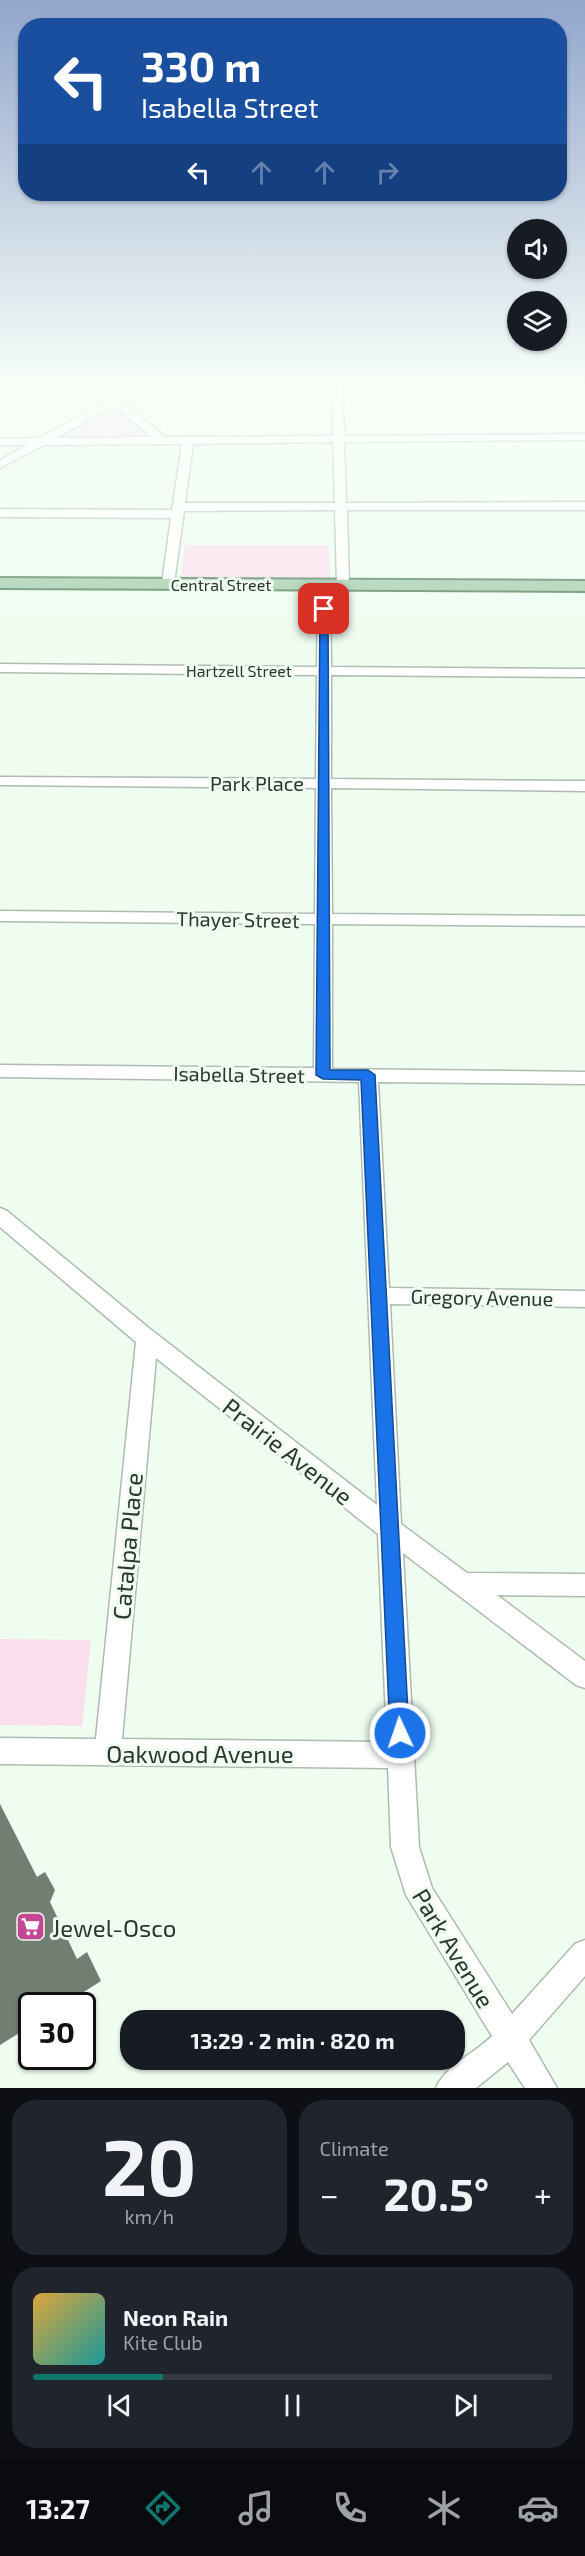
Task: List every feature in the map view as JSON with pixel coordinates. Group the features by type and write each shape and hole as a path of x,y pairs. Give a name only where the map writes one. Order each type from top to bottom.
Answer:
{"main road":[{"name":"Central Street","path":"0,583 585,586"}],"street":[{"path":"168,584 183,477"},
{"path":"339,477 343,584"},
{"path":"0,513 340,507 585,506"},
{"path":"323,1075 324,584"},
{"name":"Hartzell Street","path":"0,668 585,673"},
{"name":"Park Place","path":"0,781 585,786"},
{"name":"Thayer Street","path":"0,916 585,921"},
{"name":"Isabella Street","path":"0,1071 585,1078"},
{"name":"Park Avenue","path":"368,1075 405,1847 417,1887 542,2088"},
{"name":"Prairie Avenue","path":"0,1216 147,1340 389,1530 585,1676"},
{"name":"Gregory Avenue","path":"379,1296 585,1299"},
{"name":"Catalpa Place","path":"108,1753 147,1340"},
{"path":"461,1584 585,1585"},
{"name":"Oakwood Avenue","path":"0,1751 401,1755"},
{"path":"451,2088 490,2059 510,2039 585,1954"}],"shaded area":[{"path":"185,545 329,545 330,580 181,579"},
{"path":"0,1639 91,1640 82,1726 0,1725"}],"building":[{"name":"Jewel-Osco","path":"0,1804 37,1877 45,1872 55,1890 50,1902 77,1959 87,1952 101,1981 84,1992 18,1992 18,2034 0,2045"}],"place":[{"name":"Jewel-Osco","path":"31,1927"}],"route":[{"path":"324,609 323,1075 368,1075 400,1733"}]}
